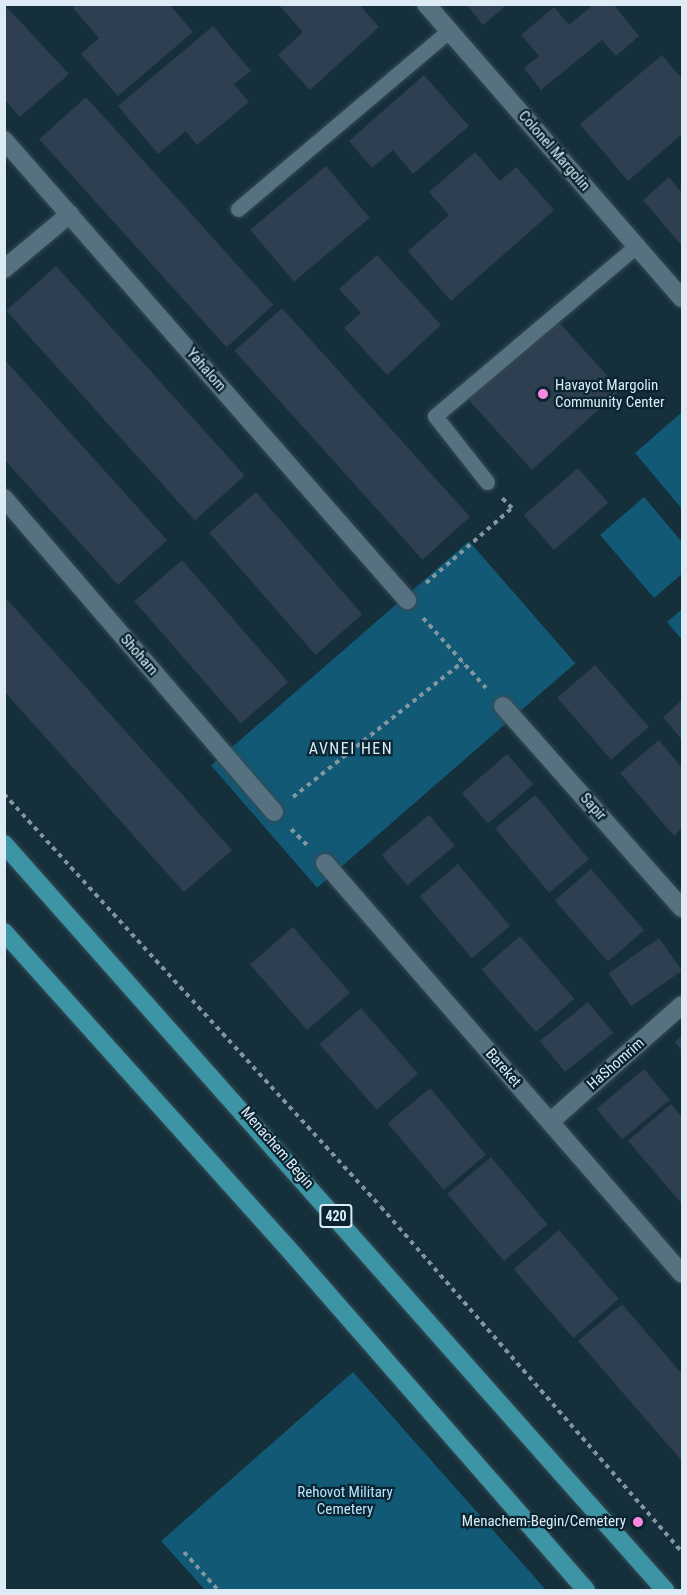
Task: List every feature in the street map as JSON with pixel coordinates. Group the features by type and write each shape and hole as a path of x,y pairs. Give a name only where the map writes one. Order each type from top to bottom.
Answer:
{"main road":[{"name":"Menachem Begin","path":"4,844 665,1590"},
{"path":"4,932 292,1253 586,1590"}],"street":[{"name":"Colonel Margolin","path":"426,4 682,298"},
{"name":"Yahalom","path":"4,140 407,600"},
{"path":"4,269 70,214"},
{"name":"Shoham","path":"4,498 274,812"},
{"name":"Sapir","path":"503,706 682,908"},
{"name":"Bareket","path":"325,863 682,1274"},
{"name":"HaShomrim","path":"550,1122 682,1005"}],"lane":[{"path":"238,209 449,31"},
{"path":"487,482 435,416 637,245"}],"path":[{"path":"487,482 512,508 407,600 503,706"},
{"path":"325,863 274,812 463,662"},
{"path":"4,794 381,1207 682,1552"},
{"path":"184,1552 218,1590"}],"green space":[{"path":"682,412 682,509 635,453"},
{"path":"644,497 682,542 682,574 654,598 600,535"},
{"path":"469,541 575,663 317,888 211,765"},
{"path":"682,609 682,640 667,622"},
{"name":"Rehovot Military Cemetery","path":"353,1372 546,1590 205,1590 161,1541"}],"building":[{"path":"4,4 69,74 20,117 4,99"},
{"path":"77,4 169,4 193,32 118,96 81,54 99,38 73,8"},
{"path":"278,4 359,4 379,27 310,90 278,55 303,32"},
{"path":"466,4 508,4 483,25"},
{"path":"594,4 613,4 639,36 616,56 602,40 541,90 524,68 539,56 521,35 554,7 569,25"},
{"path":"213,26 251,71 234,84 249,102 197,145 186,131 158,154 118,106"},
{"path":"662,55 682,79 682,134 628,181 580,124"},
{"path":"424,75 469,126 413,174 393,150 372,168 349,141"},
{"path":"86,97 273,305 227,347 39,139"},
{"path":"475,152 500,181 516,167 554,210 451,301 408,251 449,215 429,192"},
{"path":"326,166 370,218 294,282 250,230"},
{"path":"669,177 682,193 682,246 643,200"},
{"path":"377,255 441,325 387,375 344,328 361,313 339,289"},
{"path":"56,266 245,476 195,520 6,311"},
{"path":"282,308 470,517 422,560 234,351"},
{"name":"Havayot Margolin Community Center","path":"556,319 620,390 532,470 468,399"},
{"path":"4,359 167,540 118,585 4,459"},
{"path":"578,468 608,503 554,550 524,515"},
{"path":"256,492 362,614 315,655 209,533"},
{"path":"182,560 288,682 241,724 134,601"},
{"path":"4,596 232,850 184,892 4,691"},
{"path":"595,665 649,727 611,760 557,698"},
{"path":"682,700 682,740 663,717"},
{"path":"659,740 682,768 682,828 674,836 620,773"},
{"path":"507,754 533,784 488,824 462,793"},
{"path":"535,795 589,859 549,893 495,828"},
{"path":"429,815 455,846 407,885 382,855"},
{"path":"458,864 510,926 472,958 420,896"},
{"path":"591,869 644,930 608,962 555,900"},
{"path":"293,927 350,993 307,1030 250,964"},
{"path":"520,936 574,999 536,1032 482,969"},
{"path":"659,938 682,971 631,1006 608,974"},
{"path":"588,1002 613,1033 565,1072 540,1041"},
{"path":"361,1008 418,1074 377,1110 319,1044"},
{"path":"682,1036 682,1051 675,1042"},
{"path":"644,1069 670,1100 622,1139 597,1109"},
{"path":"430,1088 486,1155 444,1190 388,1123"},
{"path":"671,1104 682,1117 682,1204 628,1141"},
{"path":"491,1157 548,1224 504,1261 447,1194"},
{"path":"559,1230 619,1299 573,1338 514,1269"},
{"path":"622,1304 682,1374 682,1461 578,1341"}],"place":[{"name":"Havayot Margolin Community Center","path":"543,394"},
{"name":"Menachem-Begin/Cemetery","path":"638,1522"}],"district":[{"name":"AVNEI HEN","path":"351,749"}]}
